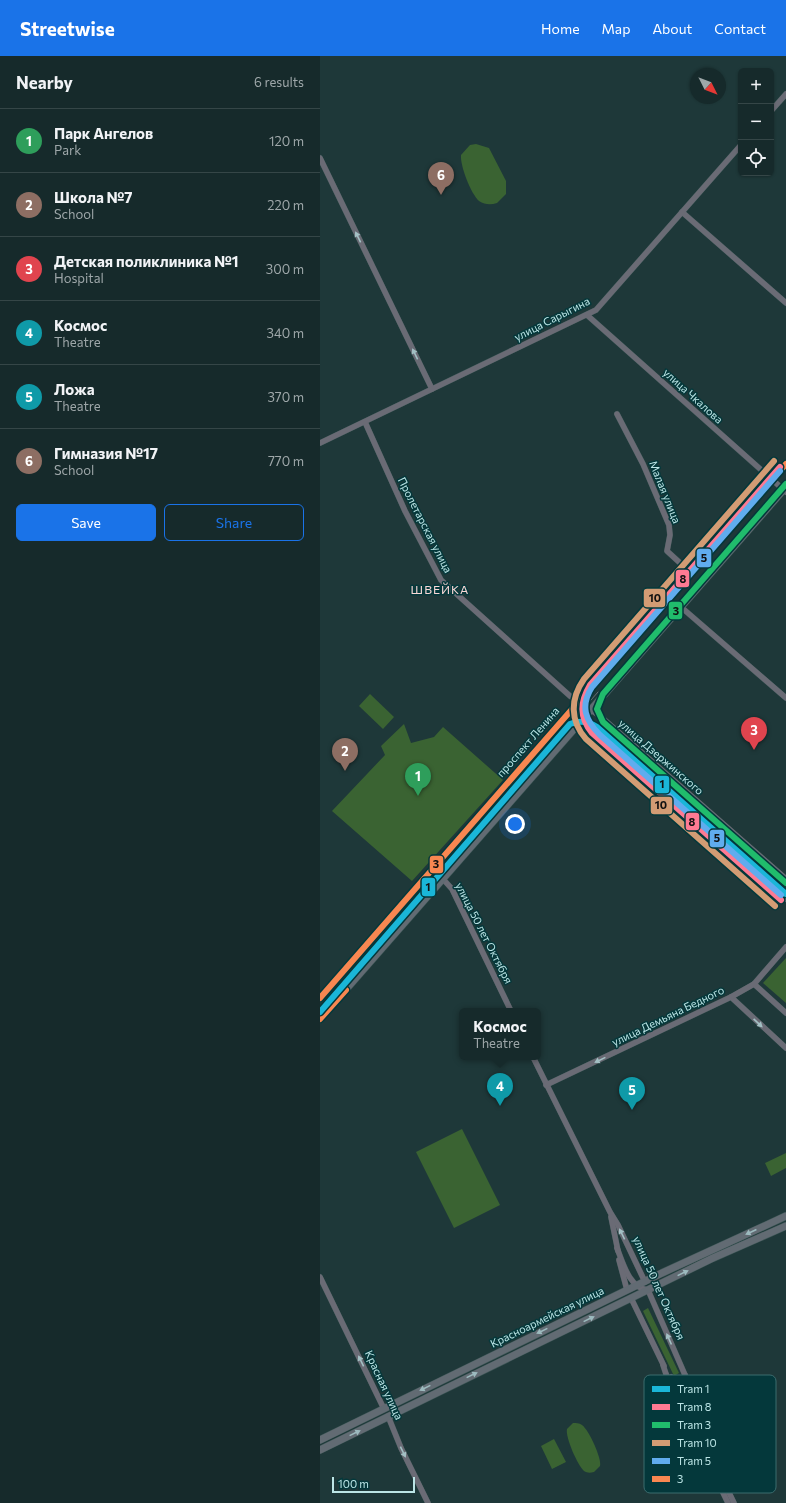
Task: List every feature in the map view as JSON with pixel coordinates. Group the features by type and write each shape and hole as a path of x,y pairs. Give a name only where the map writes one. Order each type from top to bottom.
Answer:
{"main road":[{"name":"проспект Ленина","path":"320,998 786,464"},
{"path":"320,1019 785,489"},
{"name":"Красноармейская улица","path":"320,1440 627,1290 786,1216"},
{"name":"Красноармейская улица","path":"320,1450 631,1298 786,1226"},
{"name":"улица 50 лет Октября","path":"645,1282 648,1290"},
{"name":"улица 50 лет Октября","path":"627,1290 631,1298"},
{"name":"Красная улица","path":"384,1409 388,1416"}],"street":[{"path":"774,108 786,94"},
{"name":"улица Сарыгина","path":"320,443 587,315 602,303 738,148"},
{"path":"320,158 432,389"},
{"path":"682,212 786,303"},
{"name":"улица Чкалова","path":"587,315 772,480 785,489"},
{"name":"Малая улица","path":"617,414 643,464 669,525 670,535 667,550 691,572"},
{"name":"Пролетарская улица","path":"364,422 409,518 441,580 577,702"},
{"path":"681,607 786,698"},
{"path":"577,702 581,721 786,900"},
{"name":"улица Дзержинского","path":"577,702 591,709 786,879"},
{"name":"улица 50 лет Октября","path":"433,868 452,889 510,1008"},
{"name":"улица Демьяна Бедного","path":"546,1085 731,997 754,984 786,946"},
{"path":"754,984 786,1013"},
{"path":"731,997 786,1048"},
{"name":"улица 50 лет Октября","path":"534,1060 610,1212 618,1225 645,1282"},
{"name":"улица 50 лет Октября","path":"610,1212 627,1290"},
{"path":"617,1248 630,1277 636,1286 648,1290"},
{"name":"Красная улица","path":"320,1277 384,1409"},
{"name":"улица 50 лет Октября","path":"648,1290 685,1375"},
{"name":"улица 50 лет Октября","path":"631,1298 666,1375"},
{"name":"улица 50 лет Октября","path":"663,1365 670,1375"},
{"name":"Красная улица","path":"388,1416 401,1448 428,1503"},
{"name":"улица 50 лет Октября","path":"725,1493 730,1503"},
{"name":"улица 50 лет Октября","path":"726,1493 730,1503"}],"green space":[{"path":"476,144 489,148 506,181 506,194 497,203 488,204 479,201 464,173 461,155 470,145"},
{"path":"370,694 394,717 383,729 359,706"},
{"path":"404,724 411,743 434,737 443,727 503,780 412,881 332,811 385,755 381,746"},
{"path":"786,958 786,1003 763,983"},
{"path":"462,1129 500,1205 454,1228 416,1152"},
{"path":"786,1153 786,1168 771,1176 765,1163"},
{"path":"648,1308 679,1373 676,1375 674,1375 643,1311"},
{"path":"573,1423 580,1424 585,1428 594,1445 599,1457 600,1466 594,1472 589,1473 584,1471 572,1451 567,1429"},
{"path":"554,1439 566,1462 552,1469 541,1446"}],"tram line":[{"name":"10","path":"774,461 584,679 576,694 574,710 577,725 586,739 775,906"},
{"name":"8","path":"780,467 590,685 584,697 582,709 585,721 592,733 781,900"},
{"name":"5","path":"780,471 592,687 588,694 585,707 591,724 600,735 781,895"},
{"name":"3","path":"786,484 603,694 597,709 603,722 786,883"},
{"path":"570,724 598,692"},
{"name":"1","path":"320,1012 570,724 584,722 590,723 597,727 786,894"}],"transit line":[{"name":"3","path":"320,998 786,464"},
{"name":"3","path":"320,1019 346,990"}],"place":[{"name":"Гимназия №17","path":"441,195"},
{"name":"Детская поликлиника №1","path":"754,750"},
{"name":"Школа №7","path":"345,771"},
{"name":"Парк Ангелов","path":"418,796"},
{"name":"Космос","path":"500,1106"},
{"name":"Ложа","path":"632,1110"}],"district":[{"name":"ШВЕЙКА","path":"440,590"}]}
